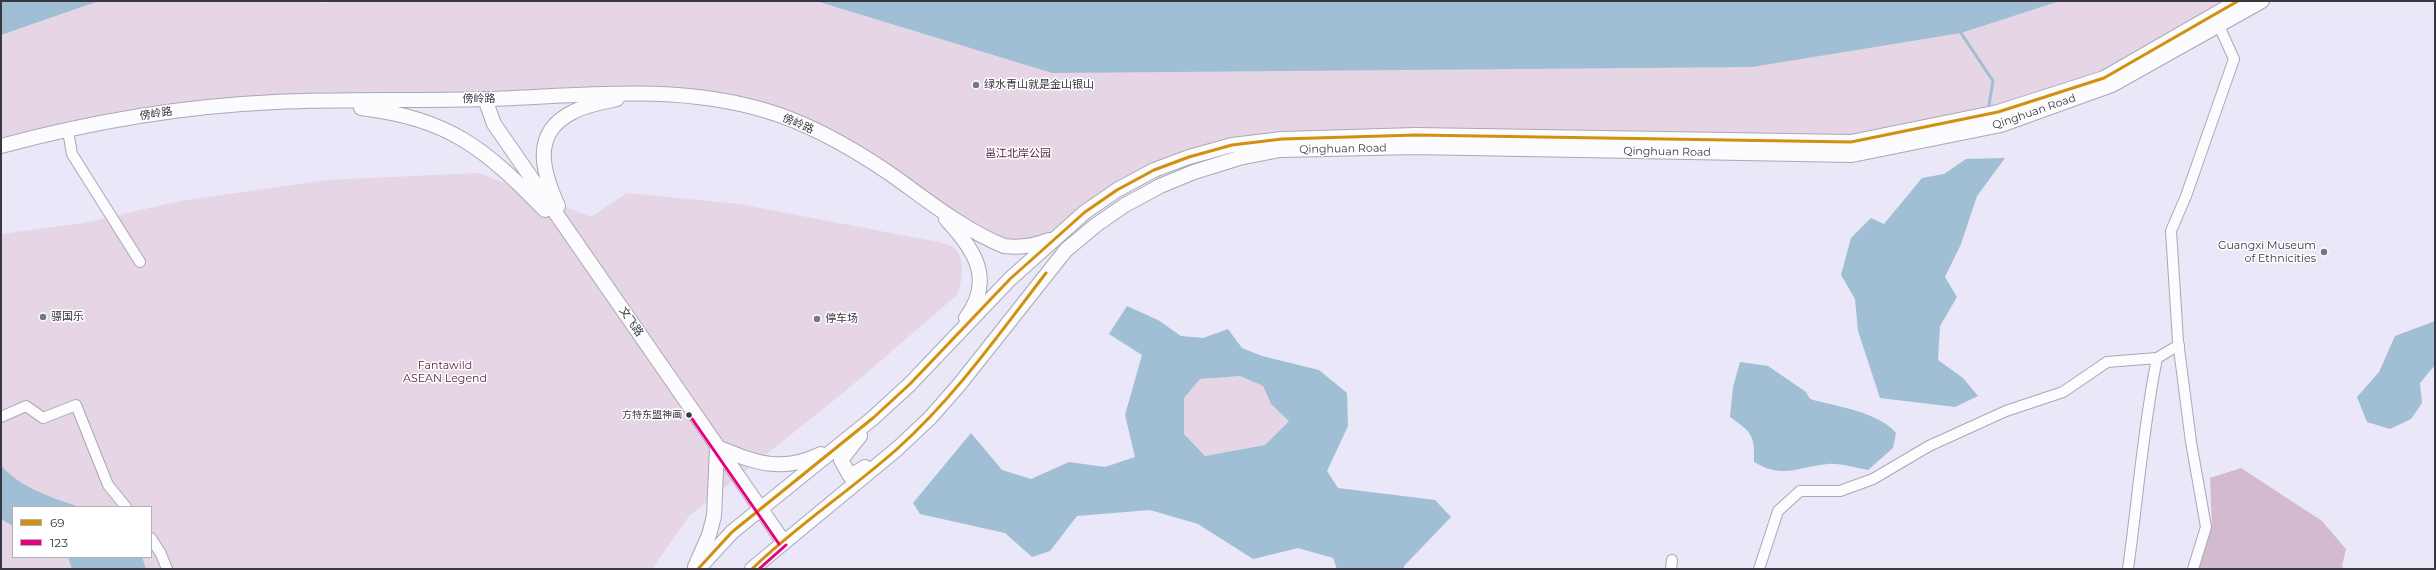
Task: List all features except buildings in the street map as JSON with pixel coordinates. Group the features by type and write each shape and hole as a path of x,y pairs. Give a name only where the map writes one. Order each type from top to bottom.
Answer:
{"main road":[{"name":"Qinghuan Road","path":"1054,238 1098,203 1154,170 1189,157 1239,144 1282,139 1416,135 1851,142 1866,139 1998,112 2104,78 2238,1"},
{"name":"Qinghuan Road","path":"897,449 959,385 1066,250 1096,225 1125,205 1160,186 1194,172 1239,158 1280,150 1416,147 1852,155 2001,125 2112,85 2262,1"},
{"path":"572,238 544,170 544,150 549,137 556,125 571,112 643,92"},
{"name":"傍岭路","path":"1,146 68,131 158,114 212,107 311,101 485,99 643,92 721,100 769,112 849,147 933,206"},
{"name":"文飞路","path":"485,99 494,124 783,541"},
{"path":"311,101 398,112 425,120 452,132 494,161 572,238"},
{"path":"933,206 1004,246 1015,247 1036,245 1054,238"},
{"path":"933,206 966,240 979,268 980,282 978,294 972,309 936,357"},
{"path":"698,569 732,532 874,418 936,357 1010,279 1054,238"},
{"path":"874,418 841,460 850,476 897,449"},
{"path":"694,569 709,535 714,516 717,447 744,458 780,466 810,459 842,443"},
{"path":"752,569 783,541 897,449"}],"street":[{"path":"2193,569 2206,527 2191,442 2179,345 2171,231 2186,196 2234,59 2218,26"},
{"path":"68,131 72,154 140,262"},
{"path":"1759,569 1778,511 1800,491 1840,491 1873,479 1929,446 2006,411 2063,392 2107,362 2157,358 2179,345"},
{"path":"2128,569 2142,465 2146,414 2157,358"},
{"path":"1,417 26,406 43,418 76,405 108,485 125,506"},
{"path":"152,540 168,569"}],"green space":[{"name":"邕江北岸公园","path":"99,1 313,1 326,3 335,1 816,1 1052,73 1961,33 2060,1 2238,1 2104,78 1851,142 1282,139 1154,170 1054,238 1015,247 807,127 679,94 219,106 1,146 1,35"},
{"name":"Fantawild ASEAN Legend","path":"479,173 591,217 627,193 739,204 938,242 953,247 957,252 962,264 962,277 957,295 843,393 689,516 652,569 1,569 1,234 84,223 180,201 327,180"},
{"path":"1240,376 1263,386 1271,404 1289,420 1265,445 1205,456 1184,434 1184,398 1200,379"}],"shaded area":[{"path":"2241,468 2322,521 2346,549 2342,566 2344,569 2193,569 2212,527 2210,478"}],"water":[{"path":"1,1 99,1 1,35"},
{"path":"816,1 2060,1 1961,33 1752,67 1052,73"},
{"path":"2005,158 1977,196 1961,244 1945,277 1957,297 1940,326 1938,360 1963,378 1978,396 1955,407 1880,398 1858,331 1855,299 1841,275 1851,238 1871,218 1884,224 1922,178 1944,174 1966,159"},
{"path":"1127,306 1158,320 1181,336 1203,338 1228,329 1242,348 1262,356 1319,370 1347,393 1348,426 1327,471 1338,488 1435,500 1451,517 1404,566 1404,569 1337,569 1333,558 1298,548 1253,559 1198,524 1150,510 1077,516 1050,551 1032,557 1005,533 920,514 913,503 971,433 1002,470 1031,479 1069,462 1105,467 1135,457 1125,415 1142,355 1109,334","holes":["1240,376 1263,386 1271,404 1289,421 1265,445 1205,456 1184,434 1184,398 1200,379"]},
{"path":"2435,321 2435,365 2420,383 2422,403 2411,419 2390,429 2367,422 2357,397 2379,372 2395,336"},
{"path":"1740,362 1768,366 1806,392 1810,399 1856,411 1878,420 1896,433 1893,448 1868,470 1843,465 1828,464 1783,471 1774,470 1754,462 1754,446 1751,435 1730,417 1733,387"},
{"path":"1,465 8,473 27,486 48,496 77,506 12,506 12,525 1,519"},
{"path":"68,558 142,558 146,569 72,569"}],"waterway":[{"path":"1961,33 1993,81 1989,105"}],"transit line":[{"name":"69","path":"698,569 732,532 873,418 910,384 1010,279 1085,212 1117,190 1154,170 1189,157 1232,145 1282,139 1416,135 1851,142 1998,112 2104,78 2238,1"},
{"name":"69","path":"752,569 787,538 897,449 918,429 976,364 1046,273"},
{"name":"123","path":"688,413 779,544"},
{"name":"123","path":"759,569 786,545"}],"place":[{"name":"绿水青山就是金山银山","path":"976,85"},
{"name":"Guangxi Museum of Ethnicities","path":"2324,252"},
{"name":"骠国乐","path":"43,317"},
{"name":"停车场","path":"817,319"},
{"name":"方特东盟神画","path":"689,415"}]}
